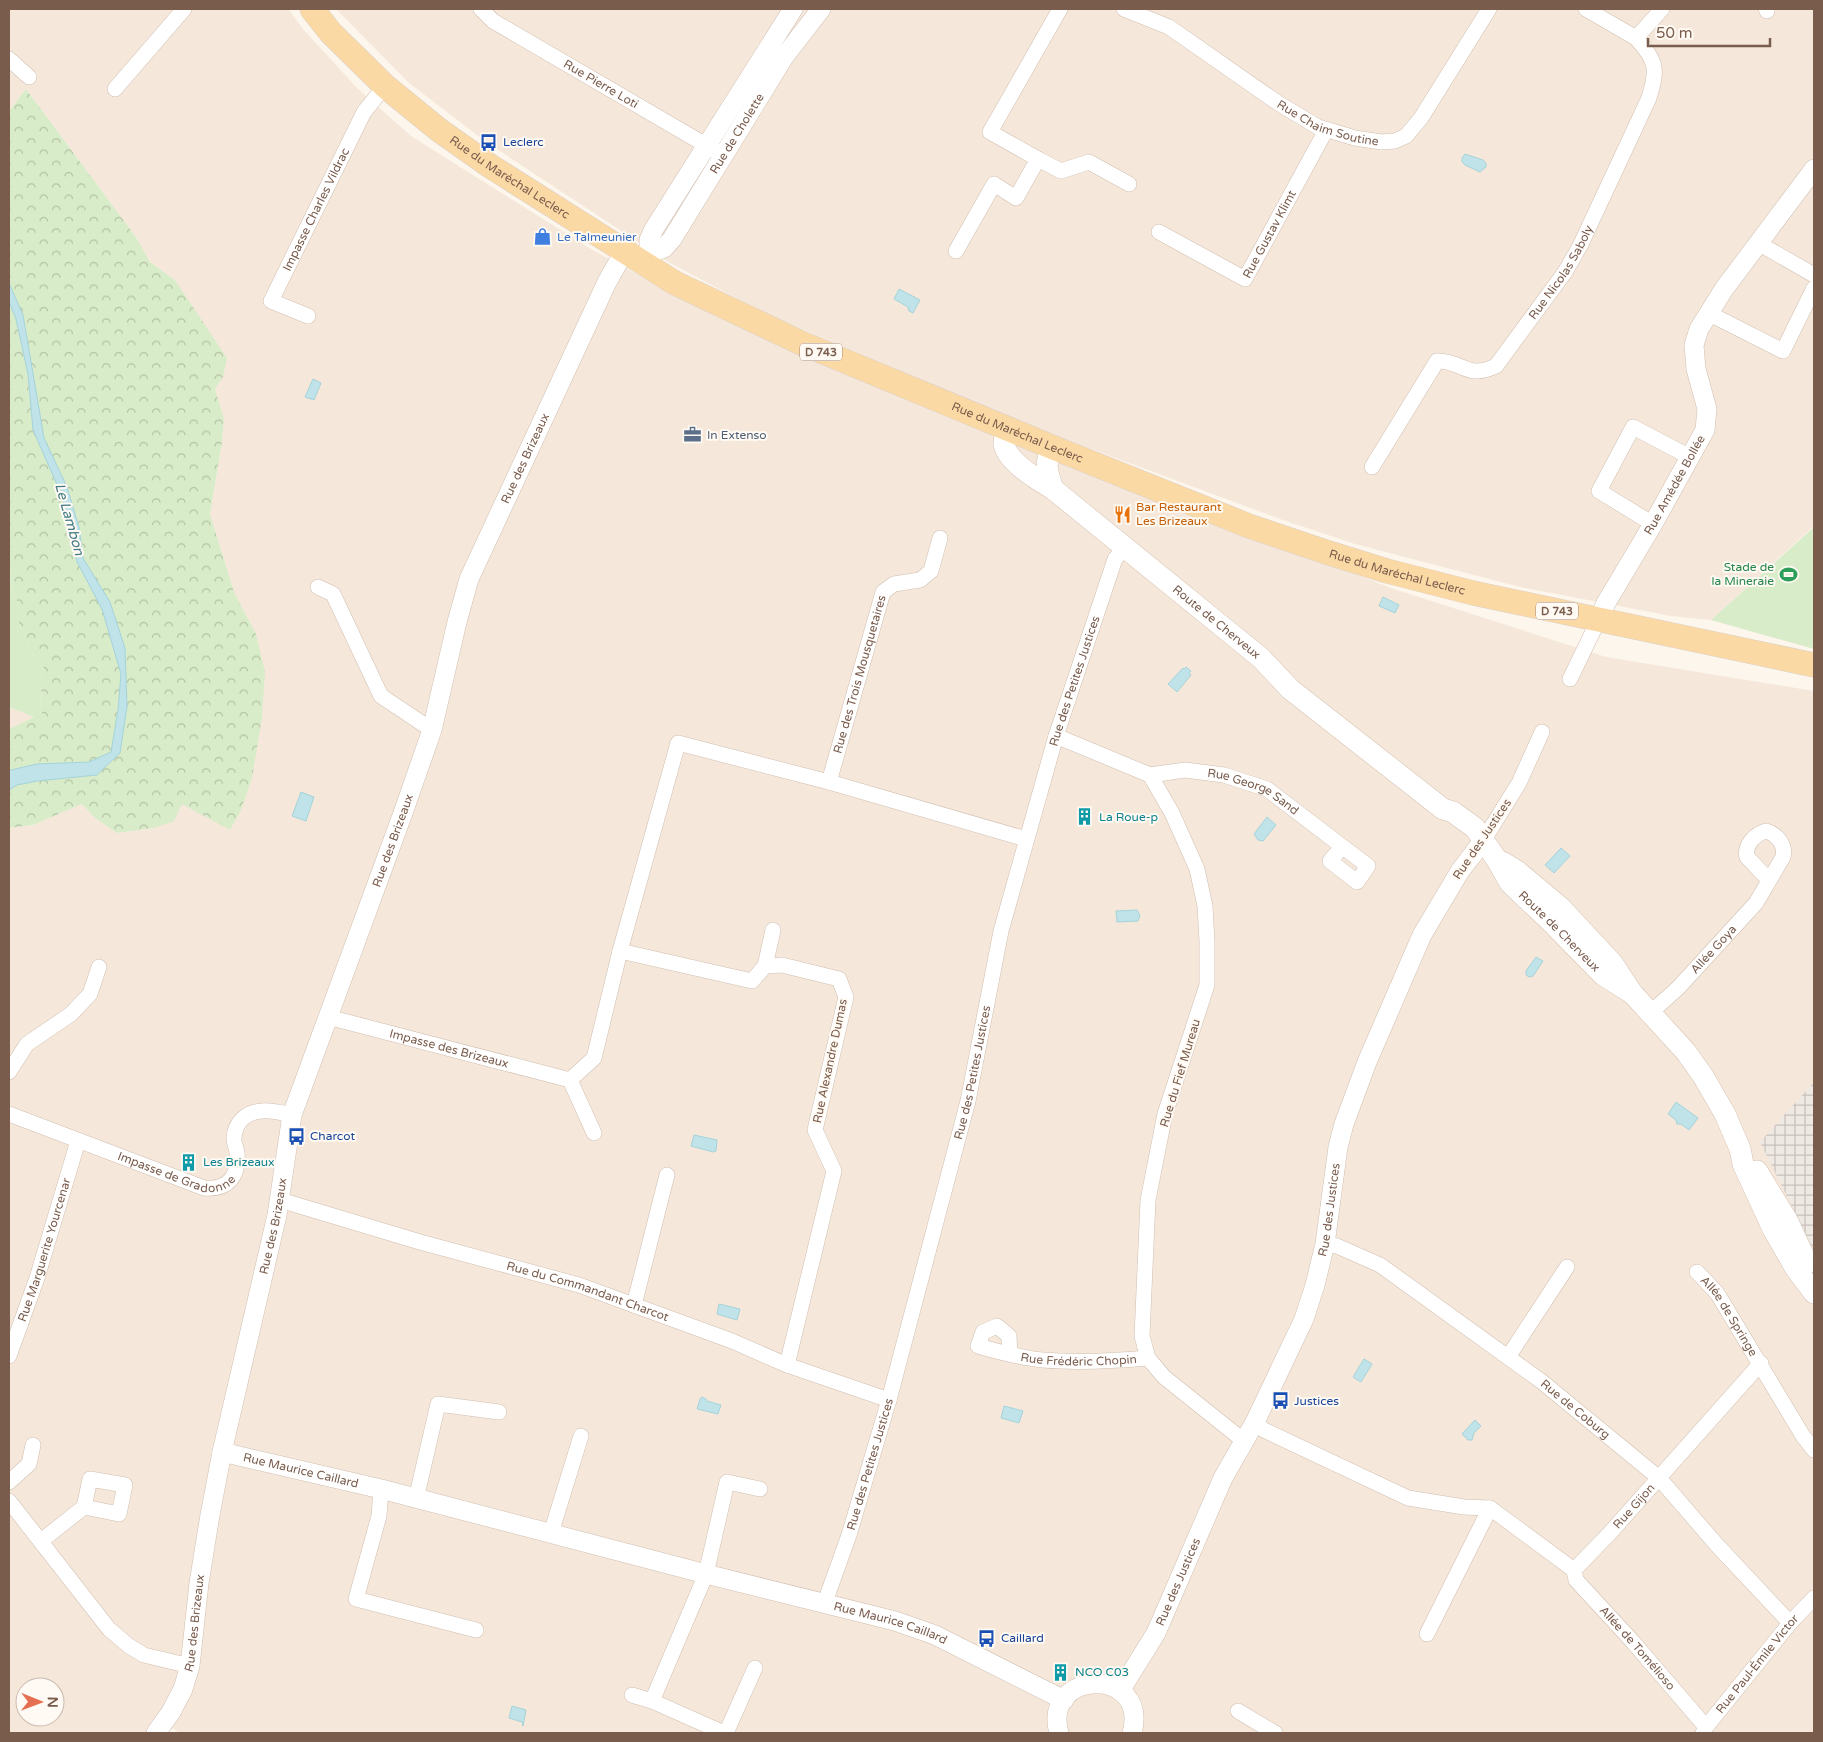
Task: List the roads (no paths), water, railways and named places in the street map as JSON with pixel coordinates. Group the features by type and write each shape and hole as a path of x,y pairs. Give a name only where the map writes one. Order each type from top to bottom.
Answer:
{"main road":[{"name":"Rue du Maréchal Leclerc","path":"312,9 332,33 385,86 439,130 490,166 638,256 675,283 799,342 1249,526 1329,553 1387,571 1473,593 1814,665"},
{"name":"Route de Cherveux","path":"1006,428 1004,444 1009,455 1019,466 1053,490 1125,547 1261,658 1290,689 1443,810 1447,820 1470,840 1483,841 1498,860 1510,883 1570,940 1603,975 1632,994 1650,1013 1686,1052 1703,1076 1725,1114 1740,1149 1743,1164 1773,1229 1796,1269 1814,1293"},
{"path":"1052,447 1046,460 1053,490"},
{"name":"Route de Cherveux","path":"1740,1149 1750,1159 1787,1220 1814,1277"}],"street":[{"path":"115,89 184,9"},
{"name":"Rue Pierre Loti","path":"481,9 493,22 724,156"},
{"name":"Rue de Cholette","path":"638,256 793,9"},
{"name":"Rue de Cholette","path":"638,256 664,248 672,239 784,57 821,9"},
{"path":"1060,9 990,132 1062,171 1089,162 1129,184"},
{"name":"Rue Chaim Soutine","path":"1124,9 1169,27 1278,103 1326,130 1355,138 1380,142 1395,141 1406,136 1421,118 1489,9"},
{"path":"1586,9 1636,38 1662,9"},
{"name":"Rue Nicolas Saboly","path":"1372,467 1437,361 1446,361 1464,369 1477,372 1486,371 1496,366 1565,272 1584,237 1652,90 1655,69 1652,58 1636,38"},
{"path":"9,59 29,77"},
{"name":"Impasse Charles Vildrac","path":"308,316 271,301 364,112 385,86"},
{"name":"Rue Gustav Klimt","path":"1159,232 1245,279 1326,130"},
{"path":"956,251 994,184 1016,198 1038,159"},
{"name":"Rue Amédée Bollée","path":"1599,619 1606,603 1653,524 1705,430 1707,409 1696,369 1694,345 1699,329 1721,293 1814,169"},
{"path":"1758,242 1814,275"},
{"name":"Rue des Brizeaux","path":"156,1733 171,1712 183,1689 190,1666 199,1583 222,1452 280,1200 292,1115 432,730 469,579 607,282 638,256"},
{"path":"1708,313 1782,351 1814,288"},
{"path":"1653,524 1599,491 1633,427 1690,457"},
{"name":"Rue des Trois Mousquetaires","path":"828,782 883,592 894,584 920,580 931,571 940,538"},
{"name":"Rue des Petites Justices","path":"825,1602 849,1535 889,1400 968,1101 1001,931 1026,839 1056,736 1115,559 1125,547"},
{"path":"318,587 333,594 381,696 432,730"},
{"path":"1570,679 1599,619"},
{"name":"Rue des Justices","path":"1120,1691 1156,1633 1222,1478 1254,1422 1304,1319 1315,1286 1325,1244 1338,1147 1344,1124 1367,1062 1422,935 1460,871 1483,841 1519,783 1542,732"},
{"path":"1056,736 1150,775"},
{"path":"594,1133 570,1080 594,1058 620,951 678,743 828,782 1026,839"},
{"name":"Rue George Sand","path":"1150,775 1185,770 1224,775 1267,789 1342,847"},
{"name":"Rue du Fief Mureau","path":"1150,775 1172,813 1197,869 1205,906 1207,985 1165,1114 1148,1200 1142,1336 1148,1358 1164,1377 1244,1441"},
{"name":"Allée Goya","path":"1650,1013 1678,988 1756,903 1769,880"},
{"path":"620,951 752,981 765,966 773,930"},
{"name":"Rue Alexandre Dumas","path":"765,966 782,965 840,979 846,997 815,1130 834,1171 787,1365"},
{"path":"9,1072 27,1044 71,1014 90,994 99,967"},
{"name":"Impasse des Brizeaux","path":"328,1017 570,1080"},
{"name":"Impasse de Gradonne","path":"9,1114 204,1188 215,1189 225,1186 232,1178 238,1165 234,1138 238,1123 247,1114 262,1110 292,1115"},
{"name":"Rue Marguerite Yourcenar","path":"9,1356 37,1278 78,1141"},
{"path":"634,1305 667,1175"},
{"name":"Rue du Commandant Charcot","path":"280,1200 420,1242 579,1285 732,1341 787,1365 889,1400"},
{"name":"Rue de Coburg","path":"1325,1244 1337,1246 1380,1266 1541,1381 1659,1478 1716,1544 1790,1623"},
{"path":"1508,1357 1567,1267"},
{"name":"Allée de Springe","path":"1696,1272 1717,1293 1761,1363 1803,1436 1814,1450"},
{"name":"Rue Frédéric Chopin","path":"1010,1354 1043,1360 1109,1362 1148,1358"},
{"name":"Rue Gijon","path":"1574,1570 1609,1534 1761,1363"},
{"path":"416,1499 438,1404 500,1412"},
{"path":"1254,1422 1264,1430 1408,1498 1464,1507 1490,1508 1574,1570"},
{"path":"552,1534 581,1436"},
{"path":"9,1482 29,1464 33,1445"},
{"name":"Rue Maurice Caillard","path":"222,1452 381,1489 895,1621 935,1635 1064,1700"},
{"path":"652,1701 706,1574 726,1482 760,1489"},
{"path":"381,1489 379,1516 356,1599 476,1630"},
{"path":"9,1501 108,1629 144,1655 190,1666"},
{"path":"41,1541 84,1507"},
{"path":"1427,1634 1490,1508"},
{"name":"Allée de Tomélioso","path":"1574,1570 1576,1580 1633,1642 1705,1730"},
{"name":"Rue Paul-Émile Victor","path":"1705,1730 1790,1623 1814,1598"},
{"path":"632,1695 652,1701 725,1733 755,1668"},
{"path":"1059,1733 1057,1720 1064,1700 1073,1690 1084,1684 1096,1682 1109,1685 1120,1691 1129,1700 1134,1712 1135,1725 1132,1733"},
{"path":"1238,1711 1275,1733"}],"water":[{"path":"1465,154 1483,160 1486,163 1486,167 1480,172 1465,165 1462,162 1462,158"},
{"name":"Le Lambon","path":"9,283 23,315 44,438 67,487 79,527 83,558 110,602 125,648 127,707 120,753 97,775 37,781 17,785 9,790 9,771 11,770 37,764 89,762 111,752 118,710 121,674 102,609 77,562 62,496 33,430 28,374 16,319 9,302"},
{"path":"899,289 920,300 913,313 909,311 908,307 894,299"},
{"path":"313,379 321,383 314,400 305,397"},
{"path":"1383,597 1399,605 1395,613 1379,606"},
{"path":"1186,667 1191,671 1189,673 1191,675 1177,692 1168,684"},
{"path":"301,792 314,797 306,821 292,816"},
{"path":"1267,817 1276,825 1263,841 1258,840 1254,834"},
{"path":"1561,848 1570,856 1554,873 1545,865"},
{"path":"1137,910 1140,915 1138,921 1117,922 1116,911"},
{"path":"1536,957 1543,961 1533,976 1529,977 1526,975 1526,971"},
{"path":"1676,1102 1698,1118 1689,1130 1681,1124 1677,1124 1676,1120 1668,1114"},
{"path":"694,1135 717,1140 716,1151 713,1152 691,1146"},
{"path":"719,1304 740,1309 737,1320 717,1314"},
{"path":"1364,1359 1372,1364 1361,1382 1353,1377"},
{"path":"702,1397 707,1401 721,1405 718,1414 697,1409"},
{"path":"1004,1406 1023,1411 1019,1423 1001,1418"},
{"path":"1475,1420 1481,1426 1474,1433 1472,1440 1468,1440 1462,1434"},
{"path":"512,1706 526,1710 523,1726 522,1722 509,1718"}],"place":[{"name":"Leclerc","path":"489,142"},
{"name":"Le Talmeunier","path":"543,237"},
{"name":"In Extenso","path":"693,435"},
{"name":"Bar Restaurant Les Brizeaux","path":"1122,514"},
{"name":"Stade de la Mineraie","path":"1788,574"},
{"name":"La Roue-p","path":"1085,817"},
{"name":"Charcot","path":"296,1136"},
{"name":"Les Brizeaux","path":"189,1162"},
{"name":"Justices","path":"1280,1401"},
{"name":"Caillard","path":"987,1638"},
{"name":"NCO C03","path":"1061,1672"}]}
